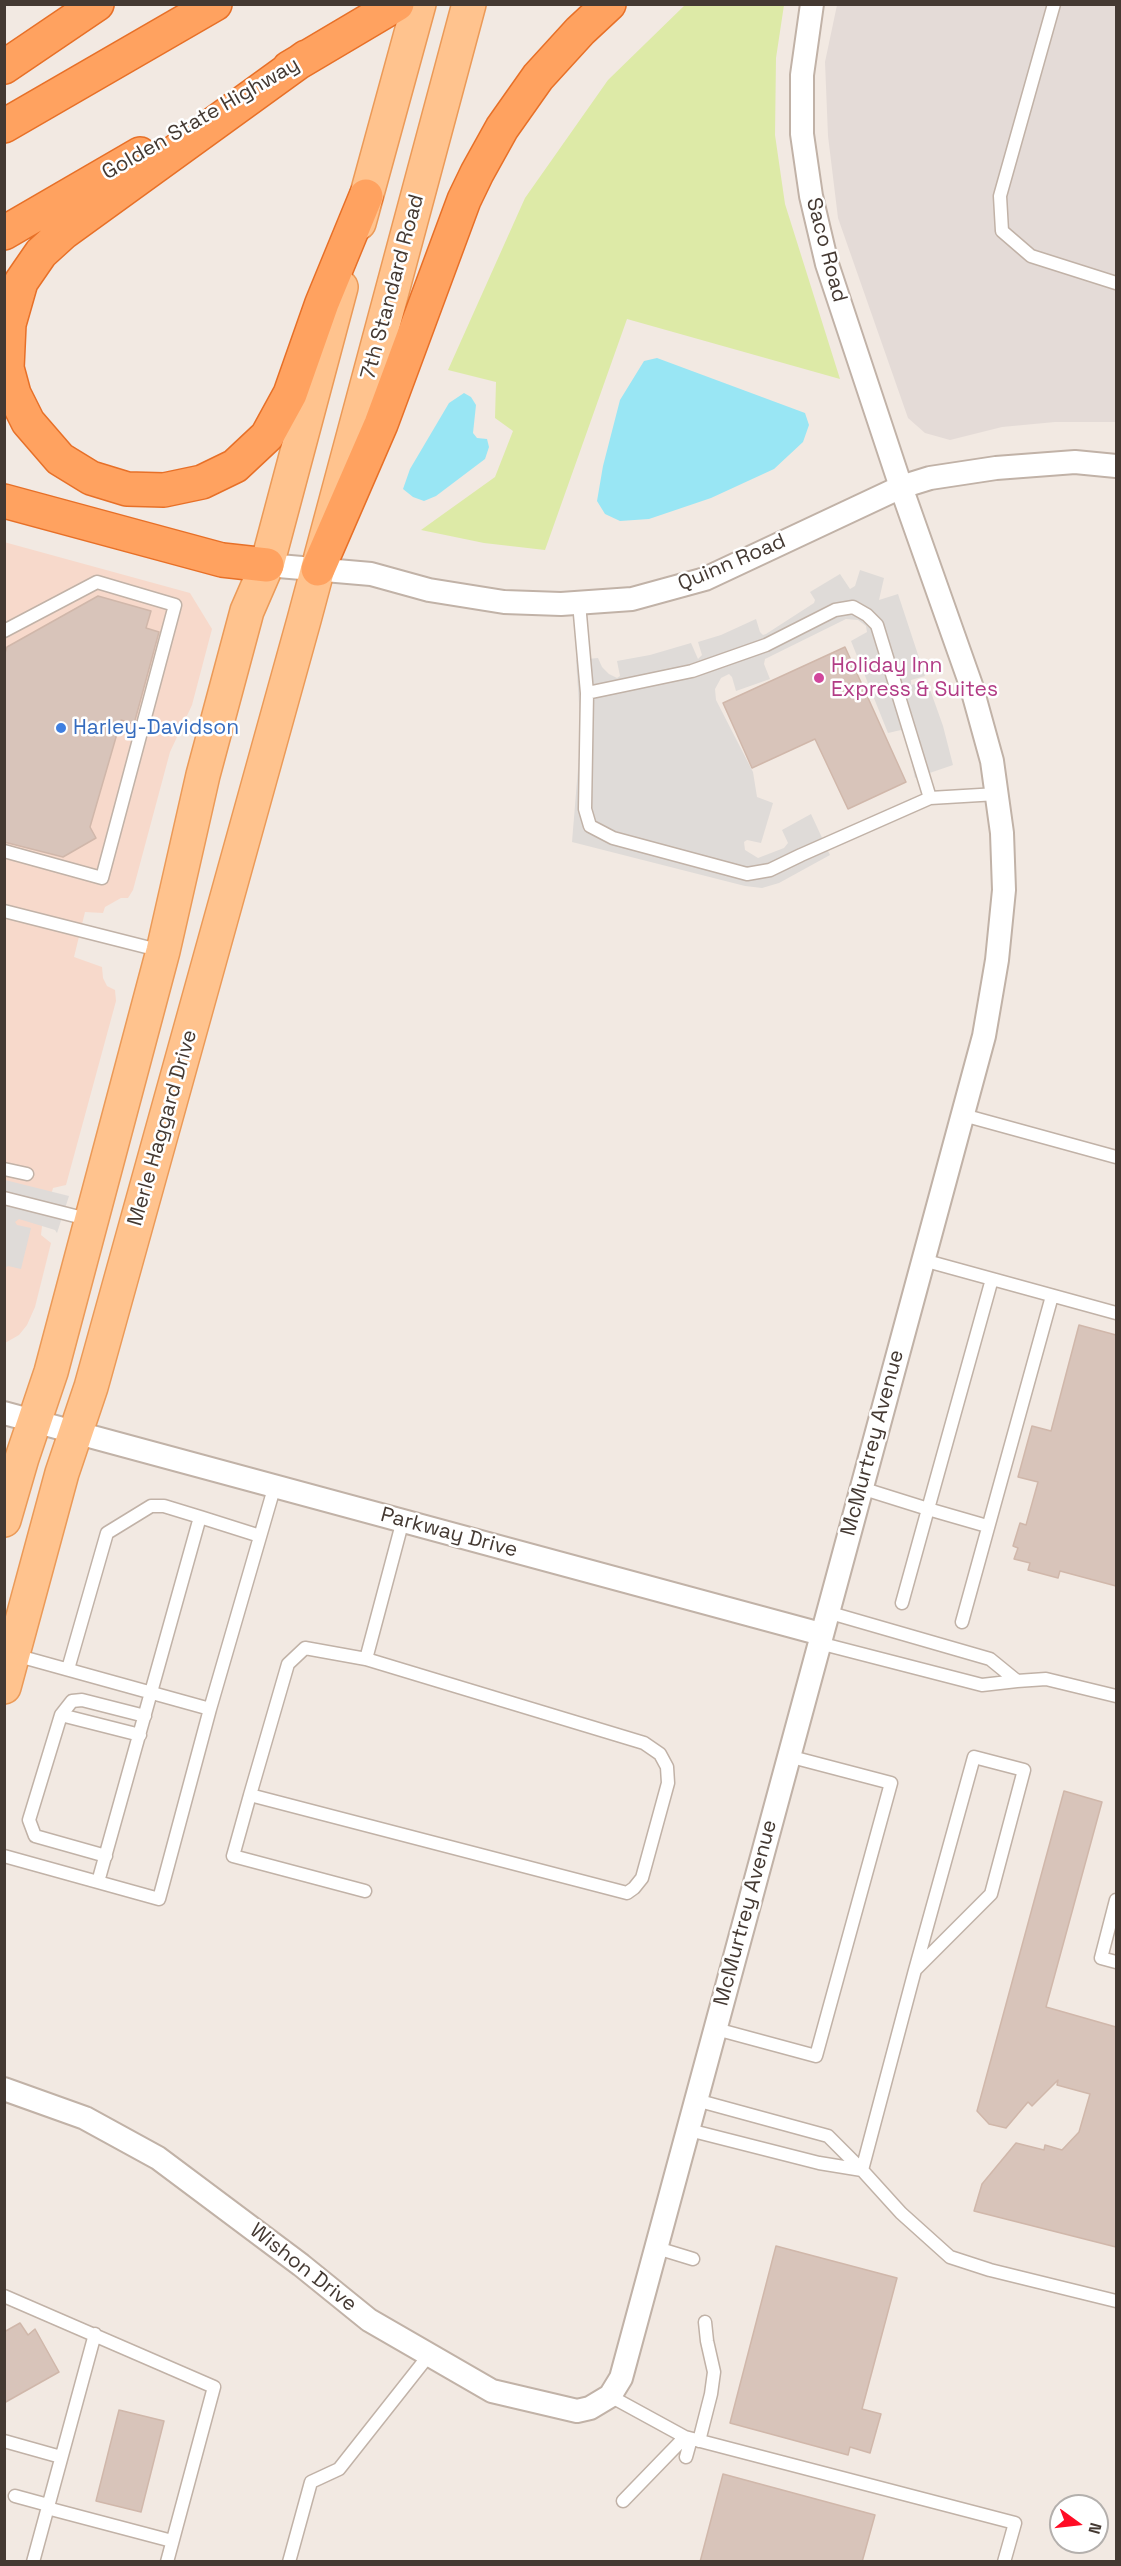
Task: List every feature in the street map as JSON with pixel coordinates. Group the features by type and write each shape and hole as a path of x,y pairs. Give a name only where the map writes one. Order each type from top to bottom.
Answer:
{"highway":[{"path":"4,67 97,4"},
{"path":"4,126 215,4"},
{"name":"Golden State Highway","path":"4,233 397,4"},
{"path":"318,569 381,424 464,200 477,172 502,128 538,77 580,31 609,4"},
{"path":"306,57 63,232 41,254 21,282 9,324 7,368 14,394 28,422 60,459 91,478 127,489 164,490 202,483 235,466 267,436 290,394 322,303 366,196"},
{"path":"4,501 222,560 267,565"}],"main road":[{"path":"267,565 419,4"},
{"name":"7th Standard Road","path":"318,569 469,4"},
{"name":"Merle Haggard Drive","path":"4,1520 19,1417 51,1372 163,951 203,775 247,611 267,565"},
{"name":"Merle Haggard Drive","path":"4,1687 62,1473 92,1387 318,569"}],"street":[{"name":"Saco Road","path":"812,4 802,75 802,134 811,196 827,264 901,487"},
{"name":"Quinn Road","path":"267,565 370,574 429,590 504,602 579,603 632,599 705,579 901,487 930,478 996,468 1075,462 1116,466"},
{"name":"McMurtrey Avenue","path":"610,2396 628,2360 788,1756 984,1035 997,960 1004,890 1002,833 992,760 971,685 901,487"},
{"name":"Parkway Drive","path":"19,1417 403,1520 820,1639"},
{"name":"Wishon Drive","path":"4,2089 85,2118 158,2158 301,2265 369,2320 492,2391 577,2411 590,2408 610,2396"}],"lane":[{"path":"1054,4 1000,196 1002,231 1031,256 1116,283"},
{"path":"4,631 97,582 175,605 102,878 4,851"},
{"path":"579,603 587,693 585,809 590,826 613,838 747,873 770,870 930,798 997,794"},
{"path":"587,693 692,671 766,645 835,610 853,607 867,615 876,626 930,798"},
{"path":"4,911 163,951"},
{"path":"963,1114 1116,1157"},
{"path":"4,1169 27,1174"},
{"path":"4,1198 92,1220"},
{"path":"923,1260 1116,1313"},
{"path":"902,1603 992,1279"},
{"path":"962,1622 1052,1296"},
{"path":"4,1856 159,1899 210,1709 275,1485"},
{"path":"861,1488 987,1526"},
{"path":"68,1669 107,1533 151,1506 164,1506 260,1536"},
{"path":"99,1882 200,1517"},
{"path":"366,1659 403,1520"},
{"path":"827,1612 990,1659 1017,1681"},
{"path":"820,1639 982,1686 1046,1679 1116,1696"},
{"path":"250,1795 627,1893 642,1878 668,1783 667,1767 660,1754 644,1743 366,1659 305,1648 288,1664 250,1795 233,1856 365,1891"},
{"path":"13,1654 210,1709"},
{"path":"106,1856 36,1836 29,1820 61,1715 72,1701 82,1700 145,1716"},
{"path":"61,1715 140,1735"},
{"path":"716,2029 816,2056 891,1783 788,1756"},
{"path":"862,2170 915,1970 974,1756 1024,1770 991,1894 915,1970"},
{"path":"1116,1900 1101,1958 1116,1962"},
{"path":"696,2100 828,2136 901,2214 950,2256 990,2270 1116,2301"},
{"path":"688,2130 819,2163 862,2170"},
{"path":"657,2248 693,2259"},
{"path":"4,2296 214,2387 166,2562"},
{"path":"686,2457 711,2394 714,2372 705,2322"},
{"path":"33,2562 96,2334"},
{"path":"289,2562 311,2482 339,2469 429,2355"},
{"path":"610,2396 692,2439 1015,2523 1004,2562"},
{"path":"623,2501 692,2439"},
{"path":"4,2441 62,2457"},
{"path":"15,2496 172,2541"}],"shaded area":[{"path":"837,5 1116,5 1116,422 1055,422 1002,427 950,440 925,433 908,418 838,218 828,136 825,62"},
{"path":"4,542 190,593 212,629 192,705 170,752 133,890 128,898 121,898 105,907 103,913 85,912 74,957 102,967 103,978 107,986 115,990 116,1001 66,1185 53,1188 42,1226 41,1235 51,1243 35,1307 27,1325 19,1335 5,1343"},
{"path":"860,570 884,578 879,600 898,594 925,676 911,680 911,685 927,681 943,726 953,765 915,778 905,732 901,730 888,733 851,641 867,632 866,626 858,620 846,619 765,659 764,664 770,679 736,691 729,674 721,678 715,689 716,700 753,772 757,797 773,803 761,843 747,840 744,842 745,850 758,858 784,848 788,843 782,830 811,814 830,855 779,883 762,888 745,886 572,842 581,732 576,660 598,658 602,667 617,678 620,676 617,661 650,655 691,643 698,659 702,655 698,642 721,635 756,619 760,632 763,635 766,634 814,603 815,600 810,592 840,574 850,589 855,586"},
{"path":"5,1180 69,1196 57,1233 55,1230 19,1219 15,1222 17,1225 31,1228 21,1269 8,1266 5,1268"}],"green space":[{"path":"685,5 784,5 776,58 775,135 785,204 840,379 627,319 545,550 484,543 421,530 495,477 513,431 495,418 496,382 448,370 525,198 608,80"}],"water":[{"path":"657,358 805,413 809,425 803,442 774,469 711,498 649,519 620,521 605,514 597,501 603,466 620,400 644,361"},
{"path":"464,393 471,397 476,405 473,433 477,438 487,439 489,447 485,459 436,496 424,501 413,497 403,489 410,469 449,403"}],"building":[{"path":"98,596 151,611 146,628 159,632 134,724 121,720 90,827 96,838 63,857 4,842 4,656 7,647"},
{"path":"845,647 906,782 848,809 815,739 752,768 723,703"},
{"path":"1079,1325 1116,1335 1116,1586 1060,1571 1058,1578 1028,1570 1030,1563 1014,1559 1018,1548 1013,1546 1020,1523 1026,1525 1038,1482 1018,1477 1032,1426 1051,1431"},
{"path":"1064,1791 1102,1802 1046,2007 1116,2027 1116,2247 974,2211 982,2184 1016,2143 1044,2150 1045,2145 1062,2150 1079,2132 1090,2094 1057,2085 1058,2080 1032,2106 1028,2102 1006,2128 989,2124 977,2111"},
{"path":"776,2246 897,2278 862,2409 881,2414 870,2453 850,2447 848,2455 730,2423"},
{"path":"20,2323 28,2335 35,2329 59,2372 4,2403 4,2332"},
{"path":"119,2410 164,2421 141,2512 96,2501"},
{"path":"723,2474 875,2515 862,2562 700,2562"}],"place":[{"name":"Holiday Inn Express & Suites","path":"819,678"},
{"name":"Harley-Davidson","path":"61,728"}]}
